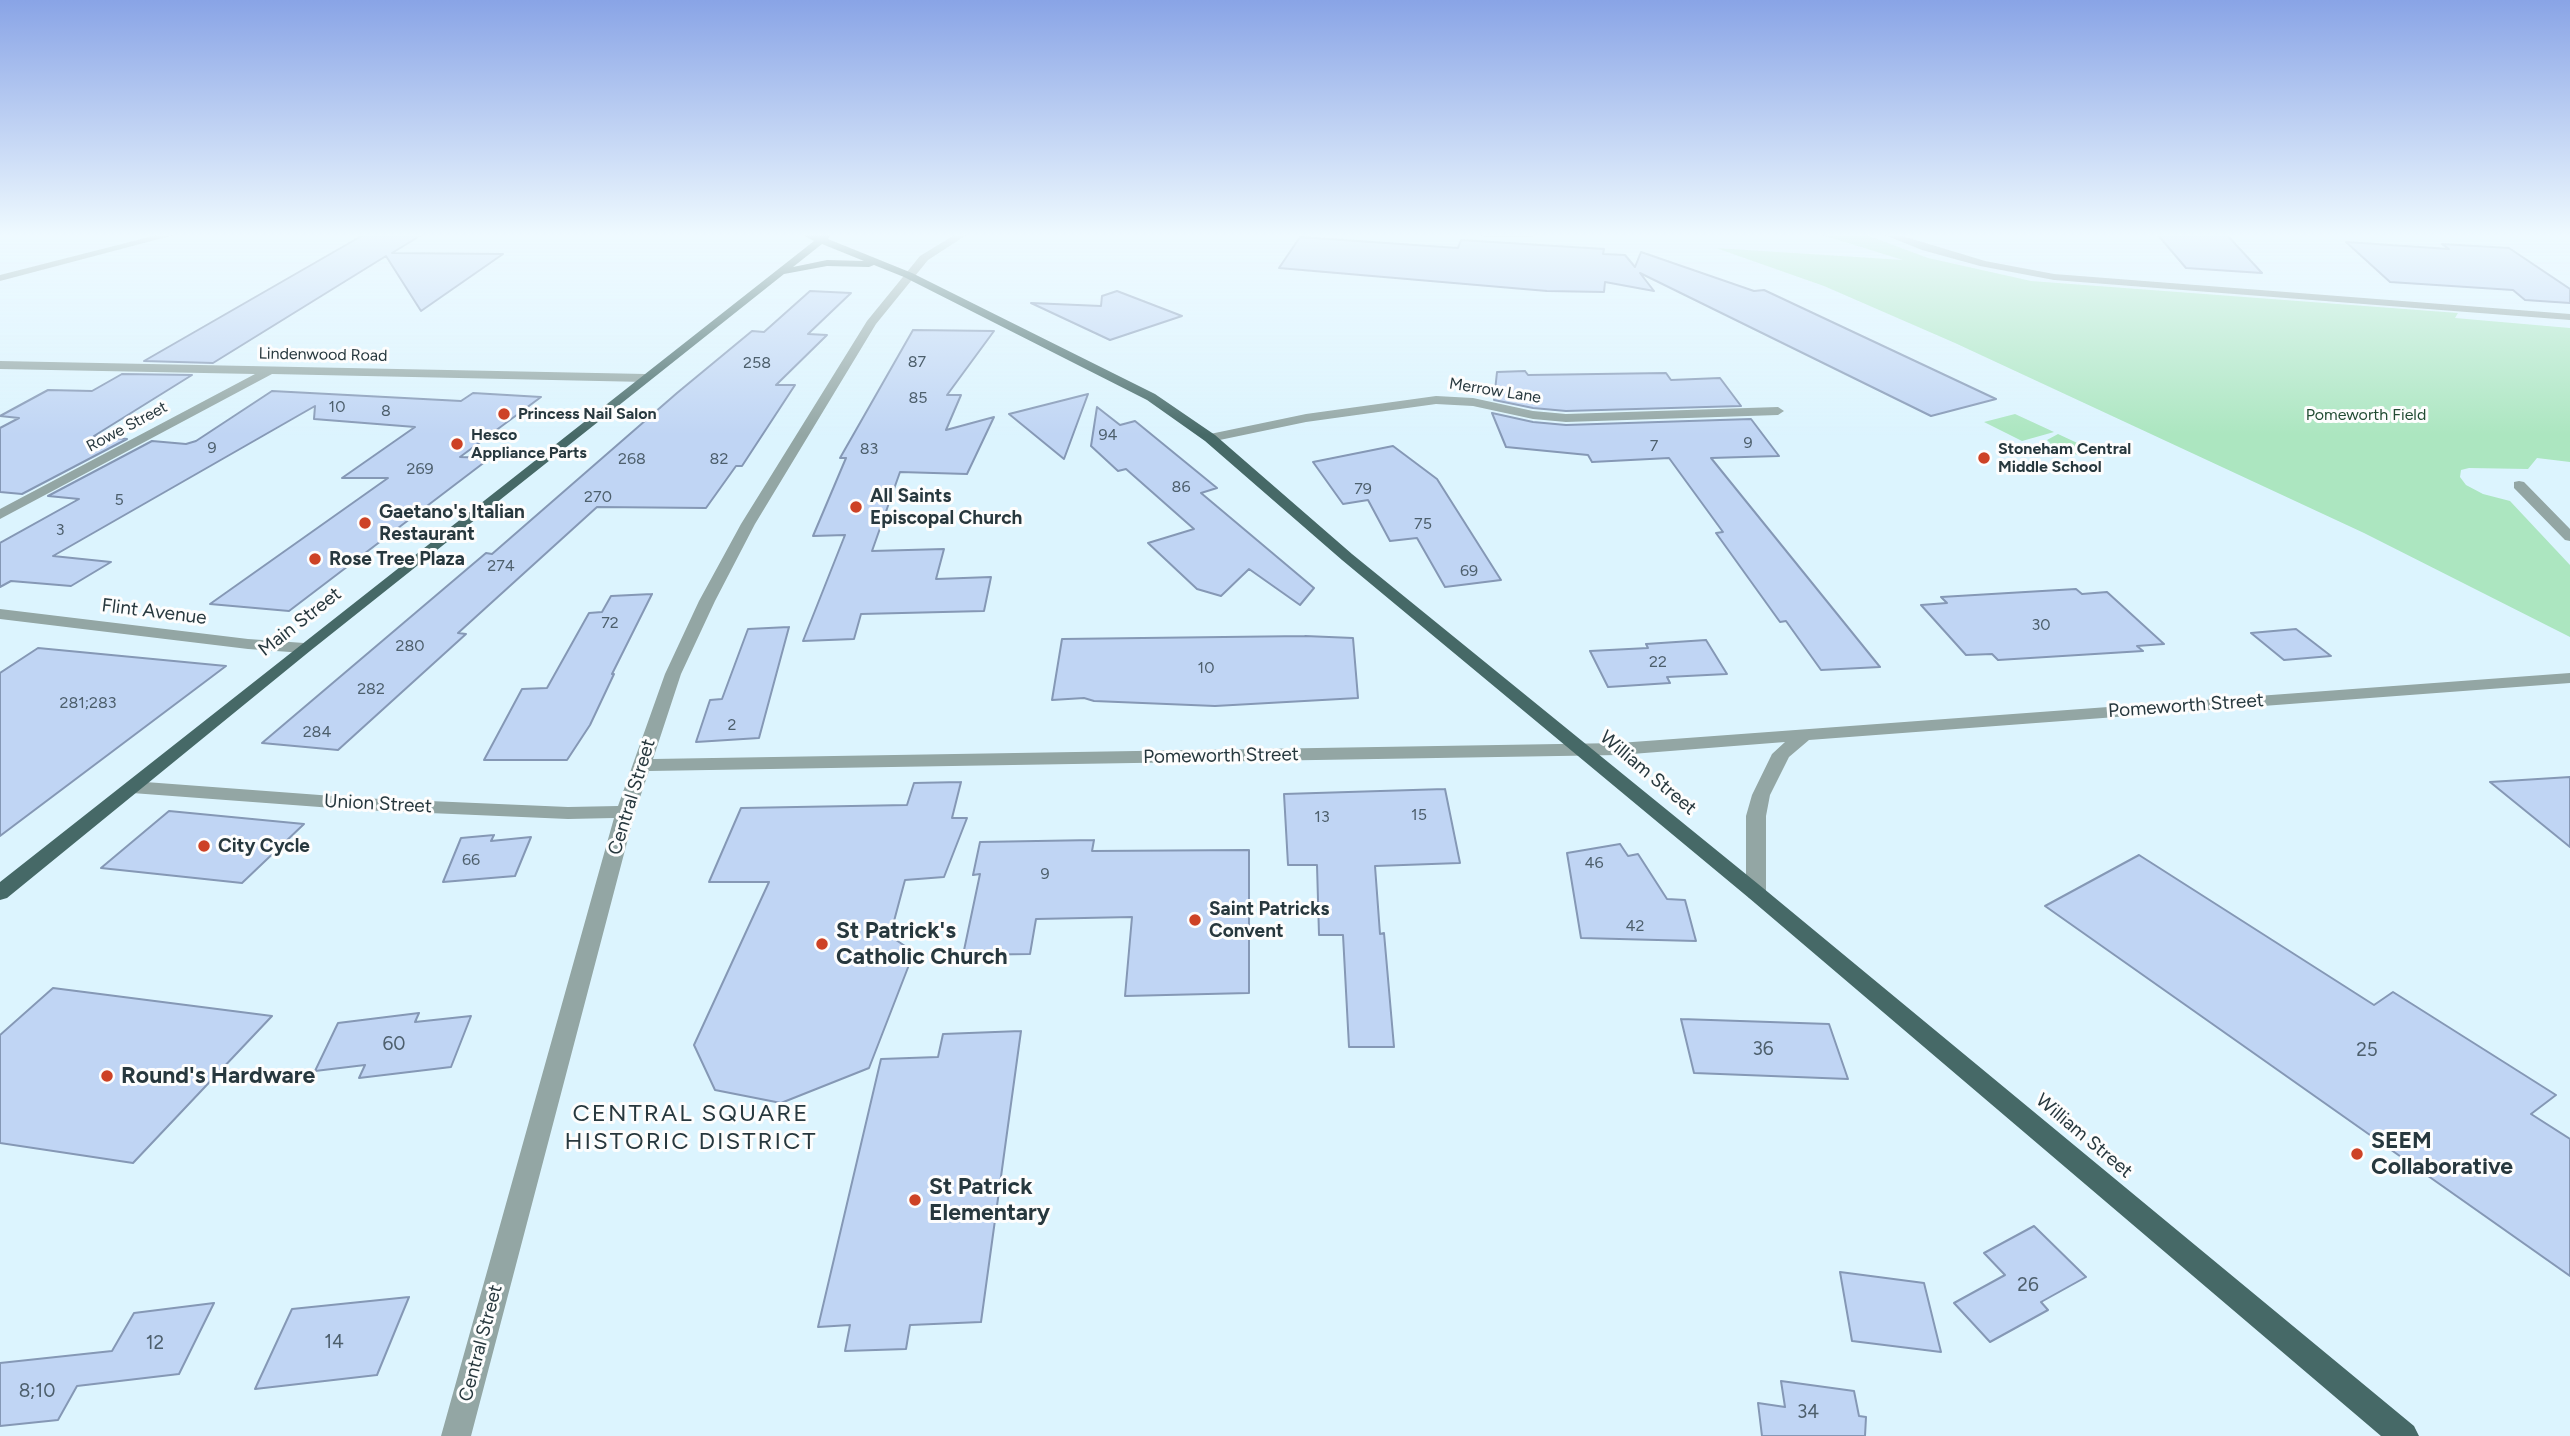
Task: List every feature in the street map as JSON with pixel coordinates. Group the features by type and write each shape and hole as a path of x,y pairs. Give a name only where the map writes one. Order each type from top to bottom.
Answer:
{"main road":[{"name":"Main Street","path":"0,892 744,301"},
{"name":"William Street","path":"960,301 1151,397 1210,438 1347,557 1583,750 2404,1436"}],"street":[{"name":"Central Street","path":"456,1436 640,765 689,637 734,549 857,344 889,301"},
{"path":"2364,301 2570,317"},
{"name":"Lindenwood Road","path":"0,365 646,378"},
{"name":"Rowe Street","path":"0,515 271,370"},
{"name":"Merrow Lane","path":"1210,438 1306,418 1436,401 1473,402 1534,415 1566,418 1778,411"},
{"path":"2519,485 2570,537"},
{"name":"Flint Avenue","path":"0,614 248,644 304,648"},
{"name":"Pomeworth Street","path":"640,765 1583,750 1802,738 2047,716 2570,678"},
{"path":"1756,894 1756,816 1761,795 1781,754 1802,738"},
{"name":"Union Street","path":"132,787 360,804 568,813 625,812"}],"green space":[{"name":"Pomeworth Field","path":"1859,301 2298,301 2458,313 2455,318 2570,328 2570,462 2537,458 2528,469 2469,468 2461,470 2460,477 2466,485 2483,494 2510,501 2570,565 2570,637 2364,533"},
{"path":"2015,414 2054,432 2022,441 1984,422"},
{"path":"2058,434 2101,454 2082,456 2056,449 2047,440"}],"building":[{"path":"248,301 313,301 213,363 144,361"},
{"path":"415,301 435,301 421,311"},
{"path":"799,301 843,301 808,334 827,335 776,385 795,385 742,466 736,466 706,508 597,507 458,633 466,634 338,750 262,743 486,553 492,554 752,331 764,332"},
{"path":"1101,301 1143,301 1182,316 1110,340 1031,303 1101,306"},
{"path":"1697,301 1787,301 1996,399 1931,416"},
{"path":"913,330 994,331 947,395 961,395 946,430 994,417 967,474 900,472 872,551 944,549 936,579 991,577 984,611 861,614 854,639 803,641 845,535 813,536 846,458 840,458"},
{"path":"1525,371 1528,375 1666,373 1671,380 1720,378 1741,406 1566,411 1494,400 1497,372"},
{"path":"122,374 192,375 94,436 127,439 22,494 0,492 0,428 19,418 0,416 48,390 92,391"},
{"path":"272,391 461,401 473,393 541,397 460,457 490,458 289,611 210,604 388,478 342,478 415,427 314,419 315,406 53,556 111,562 71,586 11,581 0,587 0,543 79,499 48,496 152,441 186,444 196,441"},
{"path":"1088,394 1064,459 1009,414"},
{"path":"1097,407 1120,425 1135,421 1217,488 1201,493 1314,588 1300,605 1249,569 1221,596 1197,589 1148,543 1194,529 1126,469 1118,471 1091,446"},
{"path":"1492,413 1533,422 1566,425 1751,419 1779,456 1711,458 1880,667 1821,670 1786,621 1780,622 1716,533 1723,532 1669,458 1592,462 1588,455 1506,447"},
{"path":"1393,446 1437,479 1501,580 1445,587 1417,538 1390,541 1368,500 1343,504 1313,462"},
{"path":"2076,589 2082,594 2107,592 2164,644 2137,646 2143,651 1998,660 1992,654 1966,655 1921,605 1947,603 1941,597"},
{"path":"652,594 590,725 567,760 484,760 522,689 547,688 589,613 602,612 611,596"},
{"path":"789,627 759,738 696,742 710,700 722,699 748,629"},
{"path":"2296,629 2331,656 2284,660 2251,633"},
{"path":"1305,636 1353,638 1358,698 1215,706 1094,701 1084,698 1052,700 1062,639"},
{"path":"1706,640 1727,674 1667,677 1670,683 1608,687 1590,651 1648,648 1646,644"},
{"path":"38,648 226,666 0,836 0,673"},
{"path":"2570,777 2570,847 2490,782"},
{"name":"St Patrick's Catholic Church","path":"961,782 952,818 967,818 944,877 905,880 890,936 914,952 869,1068 781,1103 715,1090 694,1045 769,882 709,882 741,808 907,805 914,783"},
{"path":"1445,789 1460,863 1375,866 1380,934 1384,933 1394,1047 1349,1047 1343,935 1319,935 1317,865 1288,865 1284,794"},
{"name":"City Cycle","path":"169,811 304,824 242,883 101,868"},
{"path":"494,835 491,841 531,837 515,876 443,882 461,838"},
{"path":"1094,840 1092,851 1249,850 1249,993 1125,996 1132,917 1036,919 1030,954 963,955 980,874 973,875 980,842"},
{"path":"1620,844 1628,856 1638,854 1667,899 1685,900 1696,941 1581,938 1567,853"},
{"path":"2139,855 2374,1005 2393,992 2556,1095 2531,1114 2570,1139 2570,1276 2045,906"},
{"name":"Round's Hardware","path":"53,988 272,1016 133,1163 0,1143 0,1035"},
{"path":"419,1013 415,1022 471,1016 451,1067 359,1078 365,1065 315,1071 338,1023"},
{"path":"1681,1019 1829,1024 1848,1079 1694,1073"},
{"path":"1021,1031 981,1322 910,1325 906,1349 845,1351 850,1325 818,1327 881,1059 938,1057 943,1034"},
{"path":"2034,1226 2086,1277 2041,1302 2048,1310 1990,1342 1954,1303 2005,1275 1984,1253"},
{"path":"1840,1272 1924,1283 1941,1352 1852,1341"},
{"path":"409,1297 377,1375 255,1389 292,1309"},
{"path":"214,1303 179,1374 77,1386 58,1420 0,1426 0,1363 112,1351 134,1313"},
{"path":"1781,1381 1854,1391 1859,1416 1866,1417 1865,1436 1762,1436 1758,1403 1785,1407"}],"place":[{"name":"Princess Nail Salon","path":"504,414"},
{"name":"Hesco Appliance Parts","path":"457,444"},
{"name":"Stoneham Central Middle School","path":"1984,458"},
{"name":"All Saints Episcopal Church","path":"856,507"},
{"name":"Gaetano's Italian Restaurant","path":"365,523"},
{"name":"Rose Tree Plaza","path":"315,559"},
{"name":"City Cycle","path":"204,846"},
{"name":"Saint Patricks Convent","path":"1195,920"},
{"name":"St Patrick's Catholic Church","path":"822,944"},
{"name":"Round's Hardware","path":"107,1076"},
{"name":"SEEM Collaborative","path":"2357,1154"},
{"name":"St Patrick Elementary","path":"915,1200"}],"district":[{"name":"CENTRAL SQUARE HISTORIC DISTRICT","path":"691,1128"}]}
